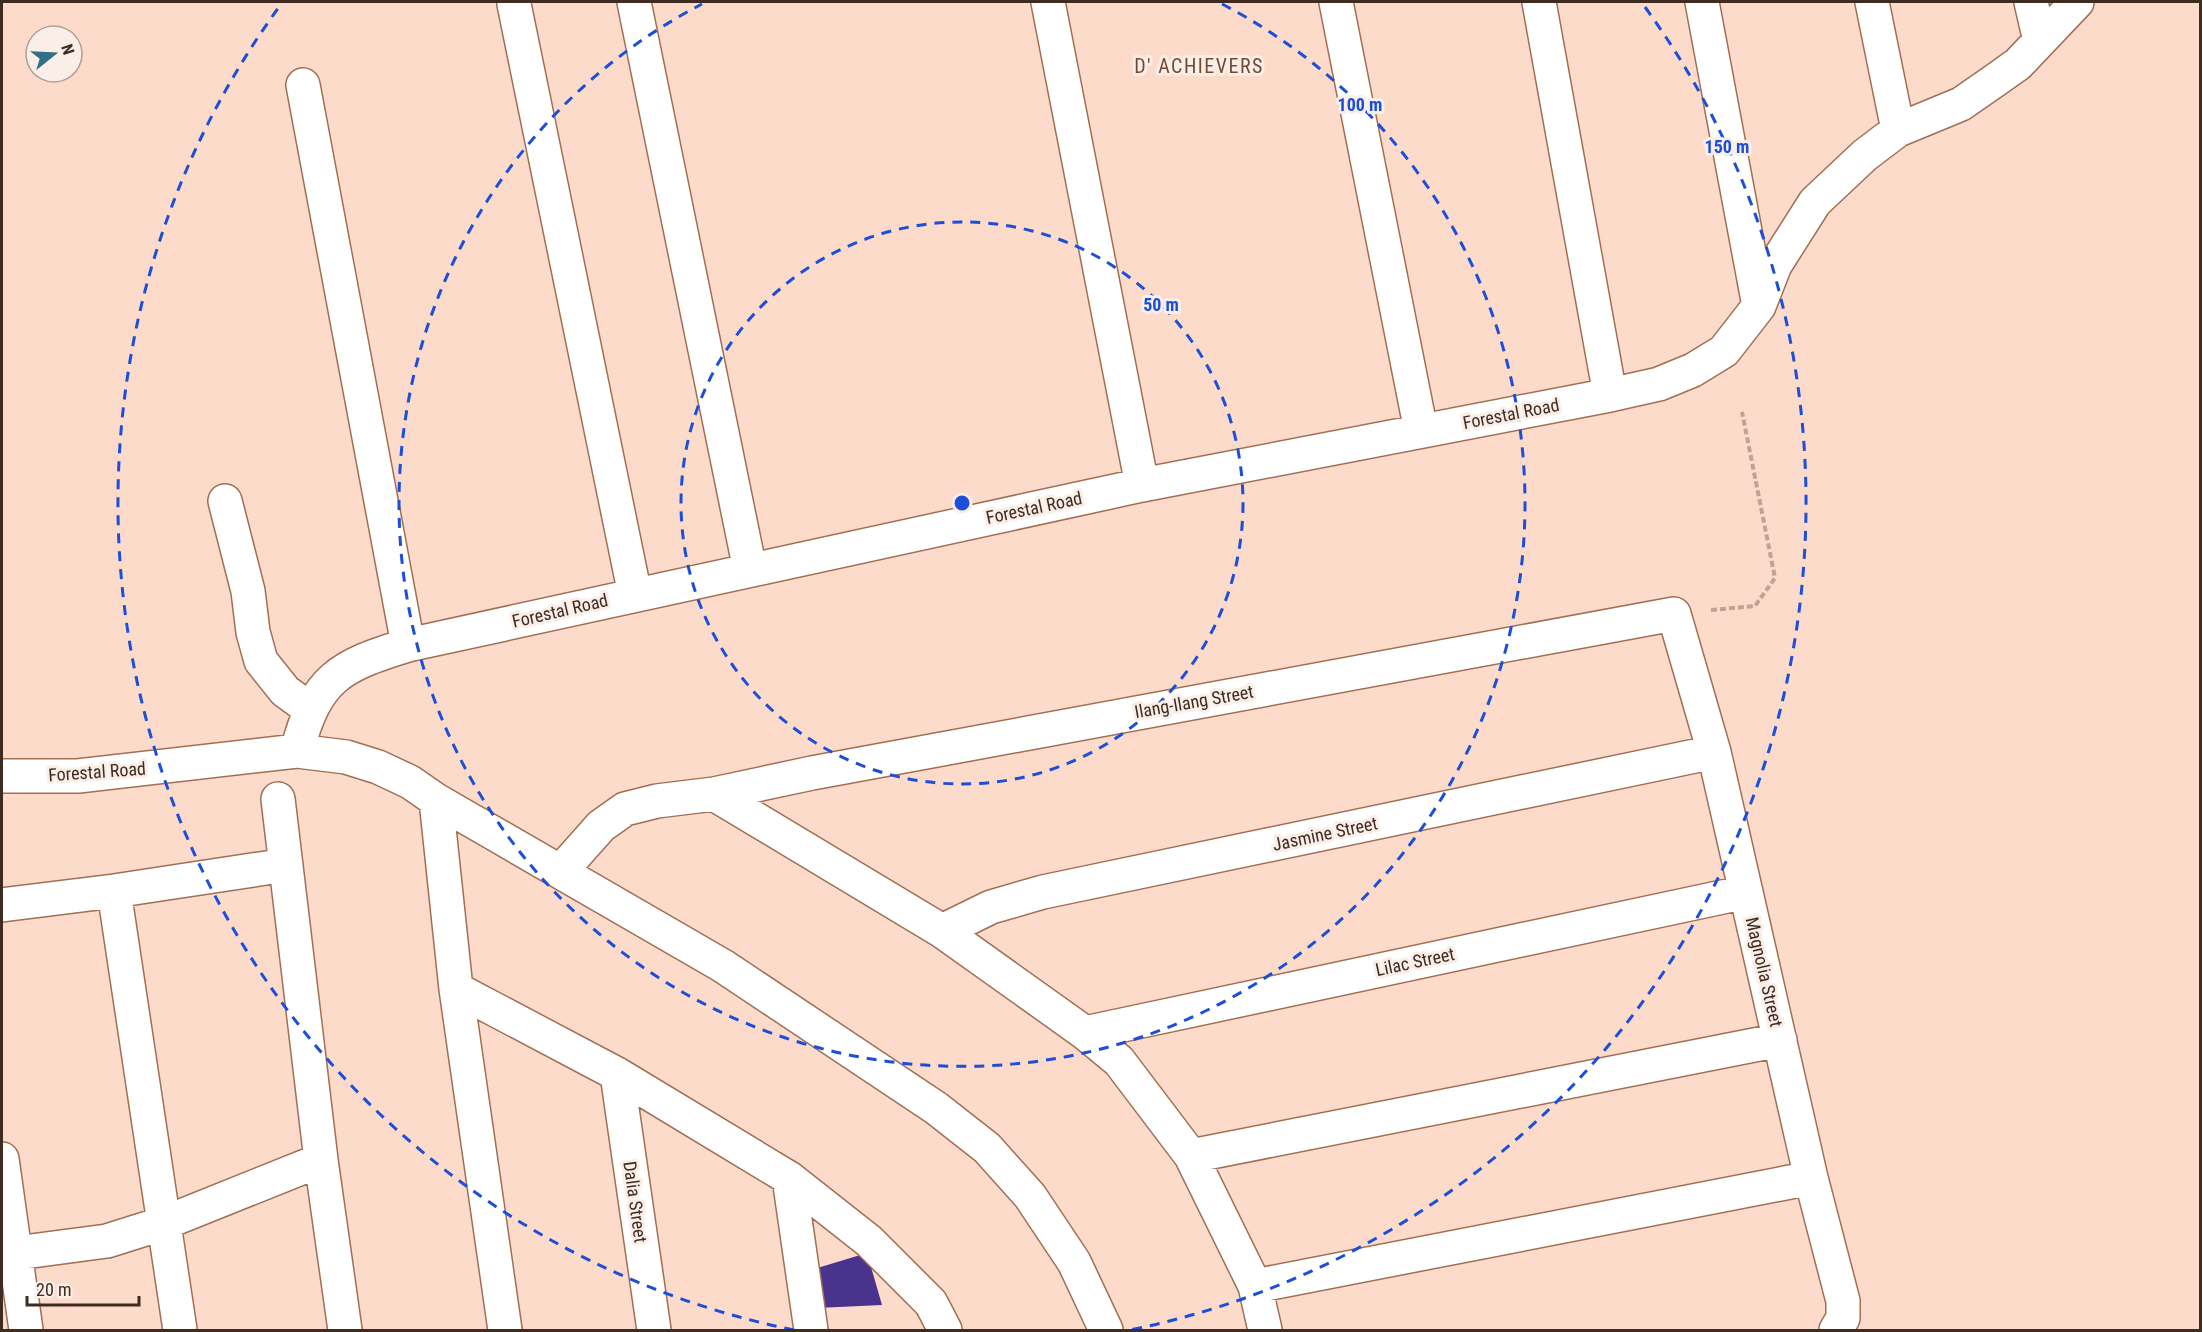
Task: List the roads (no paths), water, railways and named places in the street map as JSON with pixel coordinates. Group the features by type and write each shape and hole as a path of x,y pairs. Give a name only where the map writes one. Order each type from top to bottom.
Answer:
{"street":[{"path":"634,2 750,570"},
{"path":"1048,2 1142,485"},
{"path":"1336,2 1421,431"},
{"path":"1539,2 1610,395"},
{"path":"1702,2 1759,306"},
{"path":"1872,2 1898,130"},
{"path":"2031,2 2040,41"},
{"name":"Forestal Road","path":"2,776 78,776 297,751 305,721 318,695 342,671 371,657 408,645 1142,485 1659,384 1693,370 1724,351 1759,306 1775,265 1815,202 1865,155 1898,130 1960,104 2018,63 2077,2"},
{"path":"514,4 634,595"},
{"path":"303,85 408,645"},
{"path":"225,501 248,591 253,632 261,661 285,691 311,710"},
{"name":"Magnolia Street","path":"1674,614 1714,752 1811,1178 1843,1301 1843,1318 1836,1330"},
{"name":"Ilang-Ilang Street","path":"561,871 601,826 625,809 657,801 714,794 824,771 1674,614"},
{"path":"297,751 346,757 378,767 410,782 436,800 723,966 936,1108 987,1148 1030,1196 1074,1262 1106,1330"},
{"name":"Jasmine Street","path":"942,931 991,907 1044,892 1714,752"},
{"path":"714,794 942,931 1085,1033 1119,1061 1191,1156 1255,1286 1265,1330"},
{"path":"278,799 321,1161 345,1330"},
{"path":"436,800 456,989 505,1330"},
{"path":"2,905 286,865"},
{"path":"114,891 180,1330"},
{"name":"Lilac Street","path":"1085,1033 1746,892"},
{"path":"456,989 617,1074 789,1178 870,1241 931,1303 945,1330"},
{"path":"1191,1156 1780,1040"},
{"name":"Dalia Street","path":"617,1074 654,1330"},
{"path":"2,1159 8,1255 26,1330"},
{"path":"8,1255 107,1240 164,1223 321,1161"},
{"path":"789,1178 811,1330"},
{"path":"1255,1286 1811,1178"}],"district":[{"name":"D' ACHIEVERS","path":"1199,66"}]}
